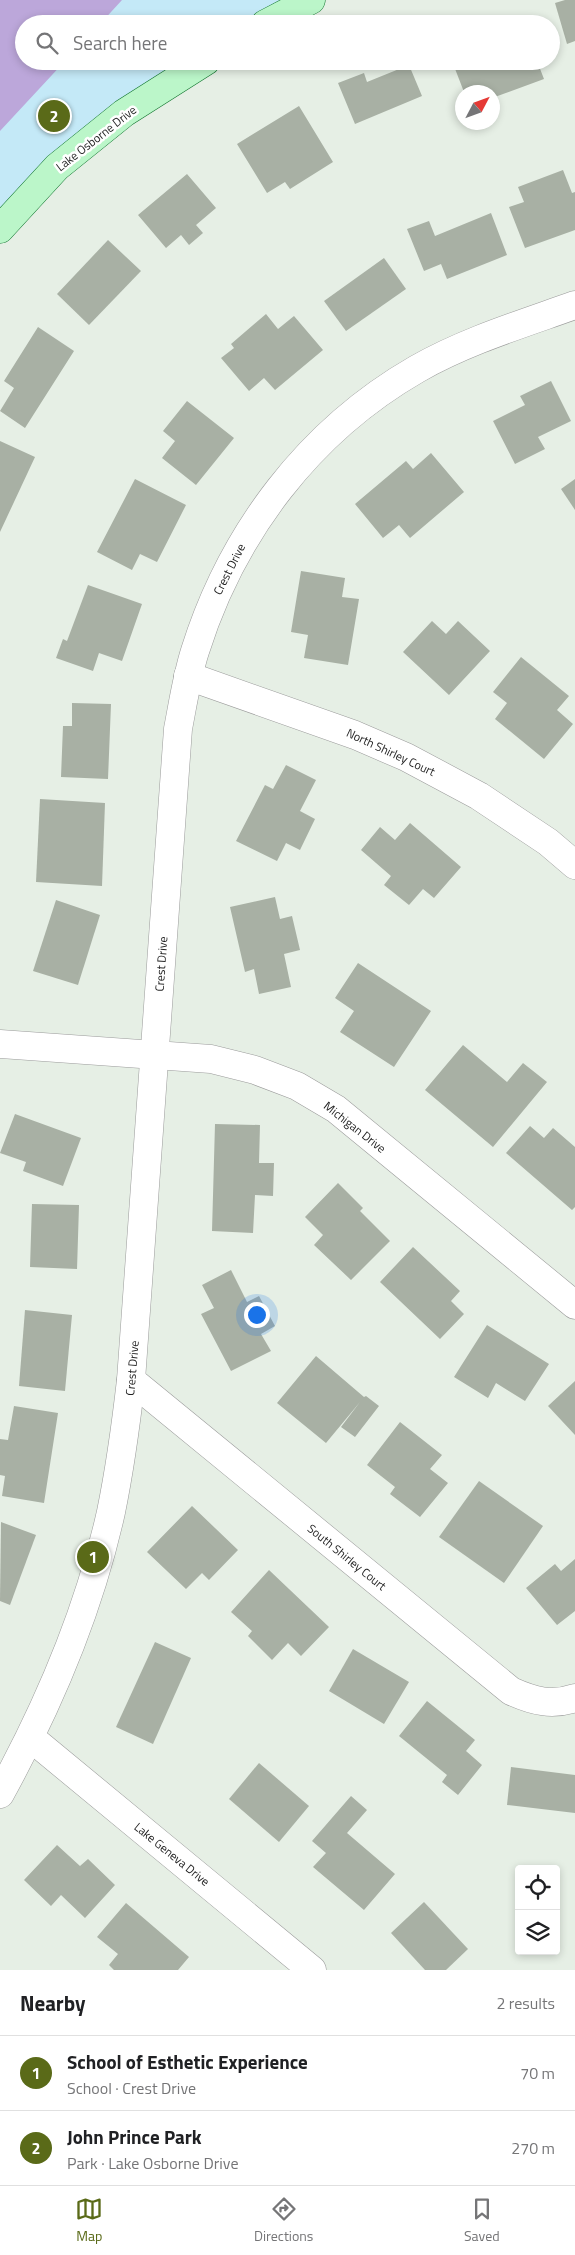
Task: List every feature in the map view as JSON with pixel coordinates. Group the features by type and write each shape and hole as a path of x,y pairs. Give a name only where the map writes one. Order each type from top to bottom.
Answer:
{"street":[{"path":"282,15 311,0"},
{"name":"Lake Osborne Drive","path":"0,229 57,168 124,113 192,70"},
{"name":"Crest Drive","path":"0,1794 30,1738 60,1674 88,1595 110,1514 122,1452 131,1380 178,729 194,652 217,590 236,552 272,497 314,448 363,405 417,369 456,350 575,305"},
{"name":"North Shirley Court","path":"188,676 355,735 406,757 479,796 548,842 575,865"},
{"name":"Michigan Drive","path":"0,1044 211,1059 255,1070 297,1086 328,1104 575,1305"},
{"name":"South Shirley Court","path":"131,1380 511,1691 531,1700 552,1703 575,1698"},
{"name":"Lake Geneva Drive","path":"30,1738 312,1970"}],"shaded area":[{"path":"0,0 288,0 256,15 15,15 15,70 169,70 0,210"},
{"path":"0,0 122,0 108,15 15,15 15,70 57,70 0,131"}],"building":[{"path":"575,0 575,41 567,44 555,3"},
{"path":"397,70 411,70 422,96 355,124 338,83 364,73 367,82"},
{"path":"455,70 540,70 544,79 500,95 500,85 461,85"},
{"path":"299,106 333,162 290,189 285,182 267,193 237,144"},
{"path":"563,170 572,193 575,192 575,230 525,248 509,207 524,202 518,187"},
{"path":"187,174 216,208 196,225 203,233 189,245 181,235 166,248 138,215"},
{"path":"491,213 507,255 447,279 441,264 424,271 407,229 429,221 435,236"},
{"path":"108,240 141,271 89,325 57,294"},
{"path":"384,258 406,289 346,331 324,301"},
{"path":"266,314 278,329 294,316 323,350 275,390 264,378 249,391 221,358 234,348 231,344"},
{"path":"38,327 74,351 25,428 0,411 14,388 4,381"},
{"path":"551,381 571,421 538,437 545,449 515,464 493,421 525,405 520,396"},
{"path":"187,401 234,438 196,485 162,458 175,441 163,431"},
{"path":"0,441 35,457 0,532"},
{"path":"431,453 464,492 410,538 399,525 383,538 355,504 406,461 413,469"},
{"path":"135,479 186,505 157,562 140,554 132,570 97,552"},
{"path":"575,479 575,510 561,489"},
{"path":"301,571 345,578 342,597 359,599 348,665 304,658 308,635 291,632"},
{"path":"88,585 142,604 122,661 99,653 93,671 56,658 63,639 67,641"},
{"path":"432,621 446,634 458,621 490,651 449,695 403,652"},
{"path":"521,657 569,696 557,710 573,724 544,759 495,719 507,703 493,692"},
{"path":"72,703 111,704 108,779 61,777 63,726 72,726"},
{"path":"286,765 316,780 300,811 315,819 300,850 286,843 277,861 236,841 265,785 273,789"},
{"path":"40,799 105,803 102,886 36,882"},
{"path":"410,823 461,867 434,898 423,889 409,905 384,885 391,876 361,850 380,827 395,840"},
{"path":"275,897 280,919 292,916 300,950 284,954 291,987 259,994 254,969 245,972 230,907"},
{"path":"56,900 100,915 78,985 33,971"},
{"path":"358,963 431,1011 394,1067 340,1032 354,1011 335,998"},
{"path":"463,1045 507,1082 523,1063 547,1082 493,1147 425,1090"},
{"path":"15,1114 81,1138 63,1186 23,1171 26,1162 0,1153"},
{"path":"215,1124 260,1125 259,1163 274,1163 273,1196 255,1195 253,1233 212,1231"},
{"path":"530,1126 544,1138 553,1128 575,1147 575,1207 572,1210 506,1153"},
{"path":"338,1183 363,1208 360,1211 390,1241 351,1280 314,1245 323,1235 305,1217"},
{"path":"32,1204 79,1205 77,1269 30,1267"},
{"path":"413,1247 460,1291 451,1301 464,1314 440,1339 380,1282"},
{"path":"231,1270 247,1302 259,1296 275,1326 261,1334 271,1351 231,1371 201,1314 214,1308 202,1285"},
{"path":"25,1310 72,1315 65,1391 19,1386"},
{"path":"487,1325 549,1364 525,1401 496,1383 488,1398 454,1377"},
{"path":"316,1356 364,1397 366,1396 379,1406 355,1437 341,1427 360,1402 326,1443 277,1403"},
{"path":"575,1381 575,1435 548,1406"},
{"path":"14,1406 58,1413 44,1503 2,1496 5,1476 0,1475 0,1439 8,1440"},
{"path":"400,1422 442,1455 430,1469 448,1483 420,1517 390,1494 395,1487 367,1465"},
{"path":"479,1481 543,1526 504,1583 439,1537"},
{"path":"192,1506 238,1550 209,1580 202,1573 186,1589 147,1552"},
{"path":"1,1522 36,1535 10,1605 0,1601"},
{"path":"575,1559 575,1611 557,1625 526,1588 555,1564 561,1571"},
{"path":"269,1570 329,1627 301,1656 288,1643 272,1660 248,1636 252,1631 231,1612"},
{"path":"155,1642 191,1658 153,1744 116,1727"},
{"path":"353,1649 409,1682 384,1724 329,1691"},
{"path":"427,1701 475,1740 466,1751 482,1765 458,1795 442,1782 447,1775 399,1736"},
{"path":"259,1763 309,1806 279,1842 229,1799"},
{"path":"511,1767 575,1775 575,1813 507,1805"},
{"path":"351,1796 367,1810 347,1833 395,1874 364,1910 313,1867 326,1853 312,1841"},
{"path":"57,1845 80,1866 88,1859 115,1885 85,1918 61,1895 51,1906 24,1880"},
{"path":"424,1902 468,1949 446,1970 425,1970 391,1933"},
{"path":"126,1903 189,1957 178,1970 114,1970 109,1965 118,1954 97,1937"}],"place":[{"name":"John Prince Park","path":"54,116"},
{"name":"School of Esthetic Experience","path":"93,1557"}]}
